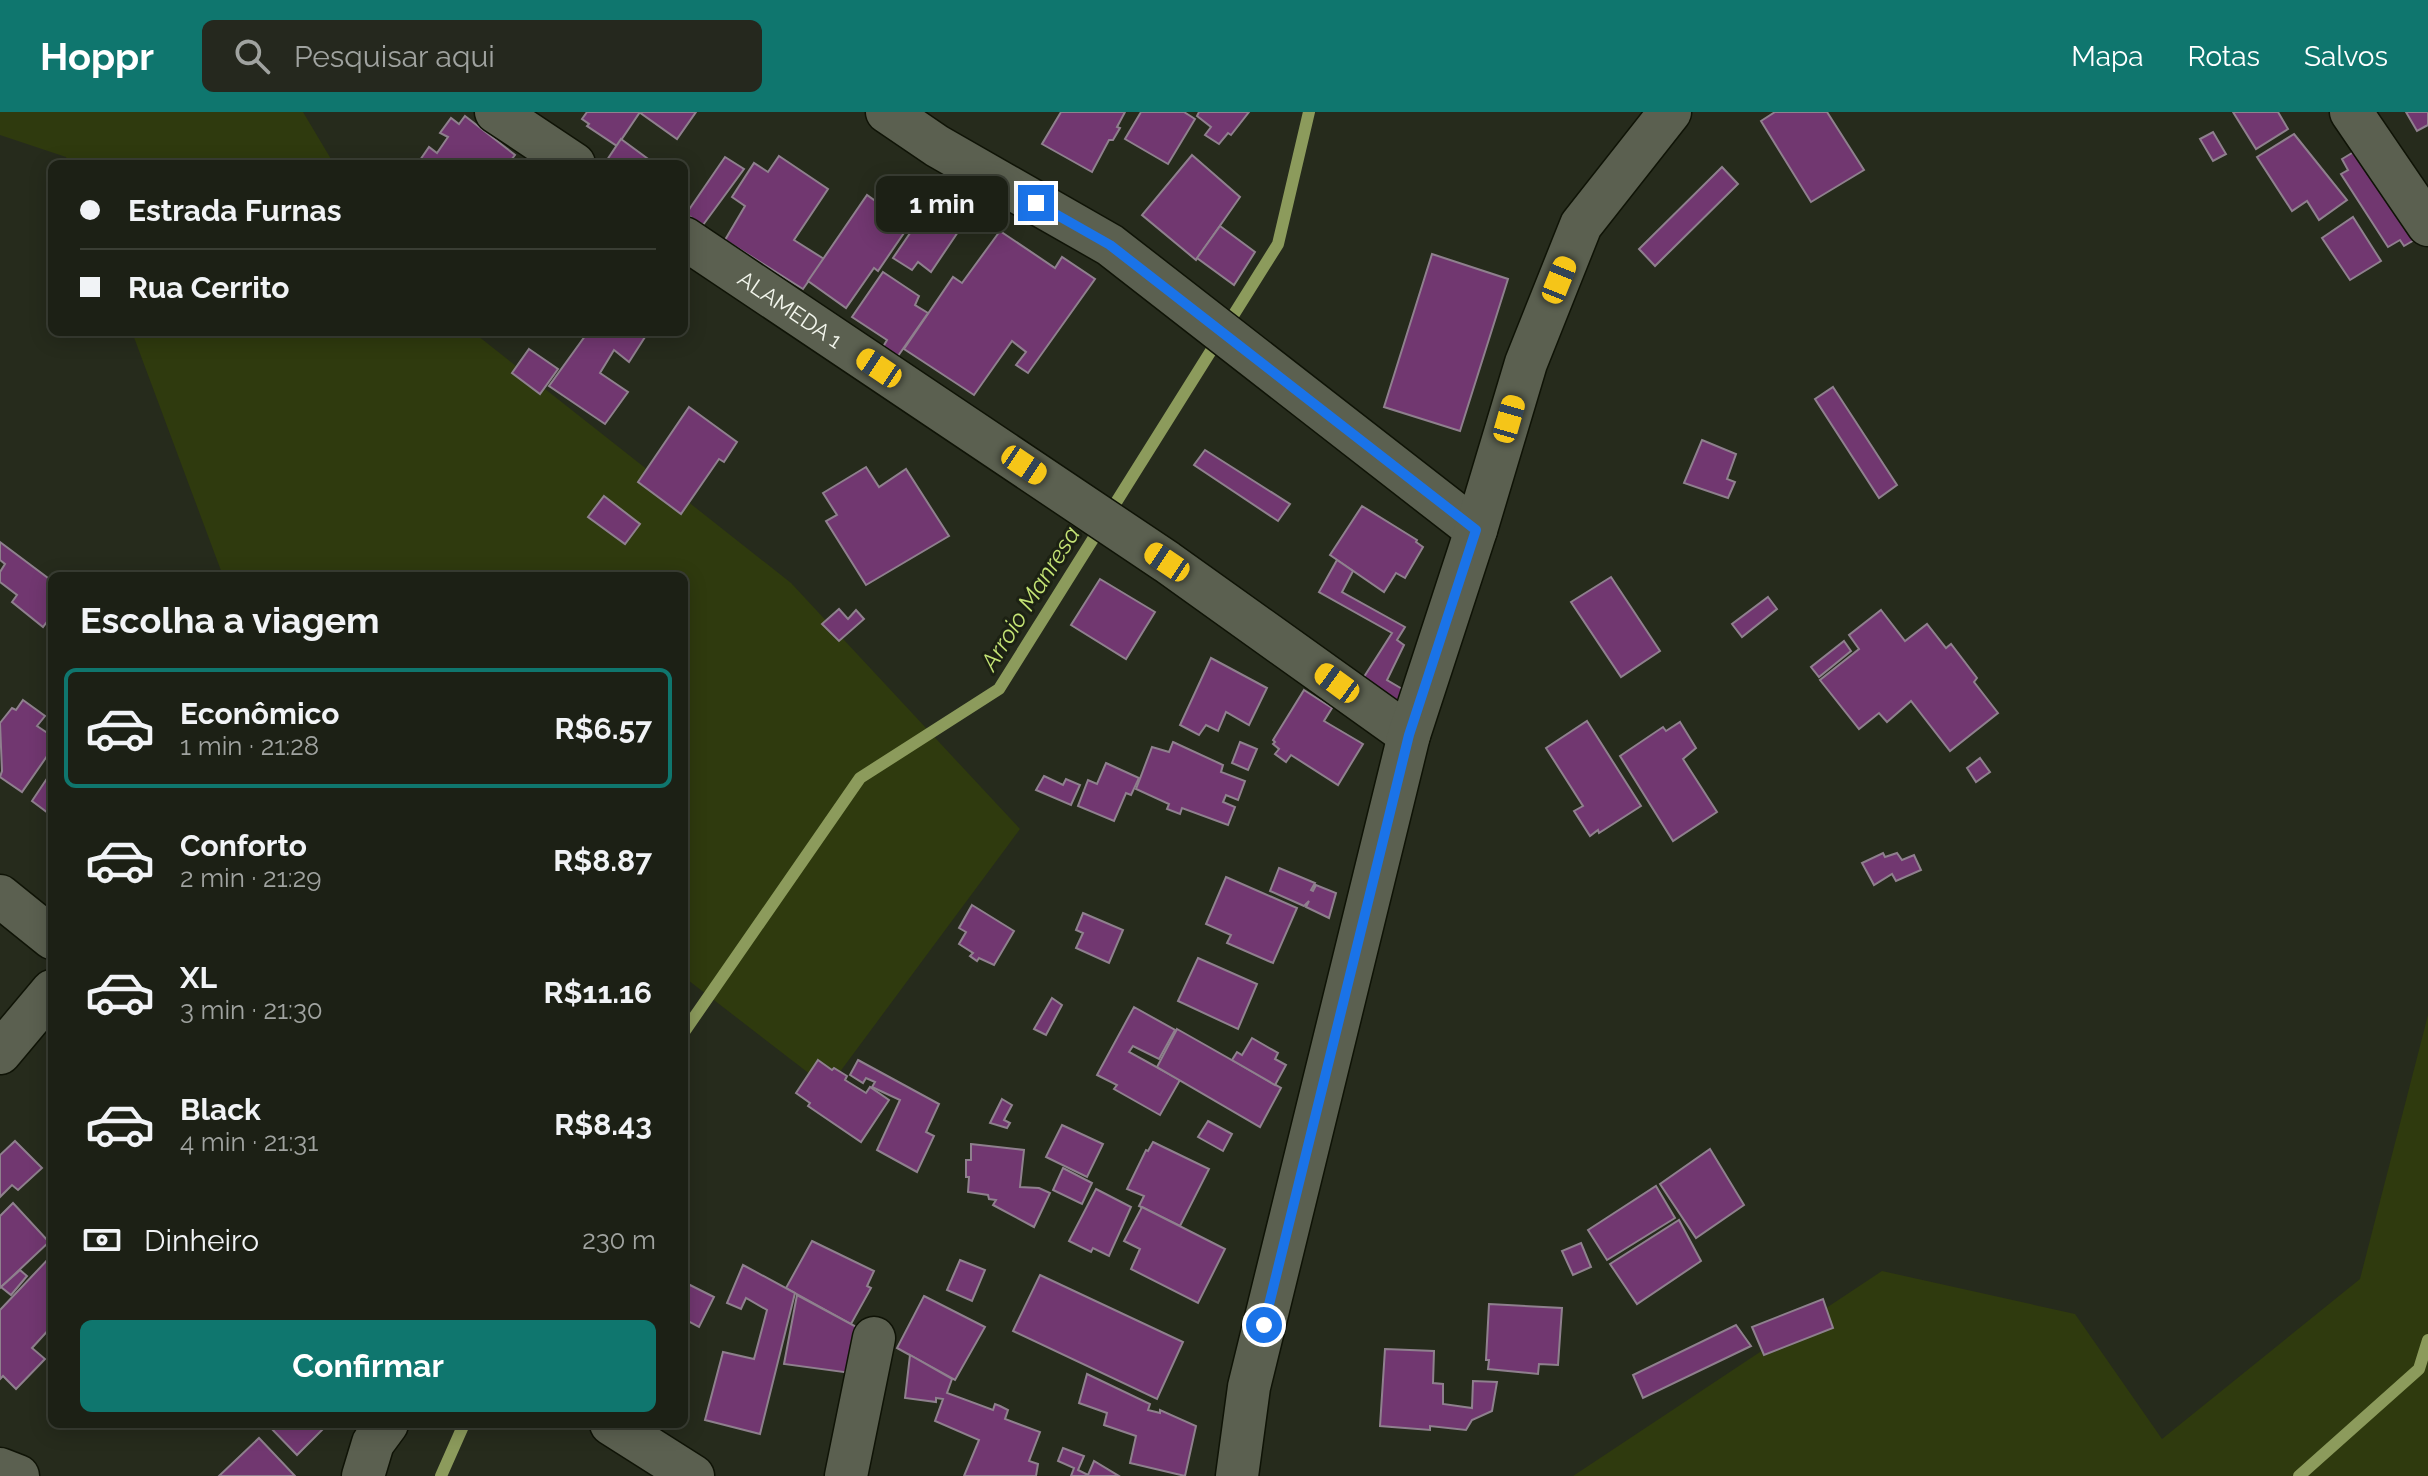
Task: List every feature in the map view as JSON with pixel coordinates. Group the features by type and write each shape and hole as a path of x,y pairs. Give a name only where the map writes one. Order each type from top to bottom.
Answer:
{"street":[{"path":"496,112 568,160"},
{"path":"887,112 937,146 1110,245 1476,530"},
{"path":"1237,1476 1249,1387 1409,735 1476,530 1526,363 1581,225 1670,112"},
{"path":"2351,112 2428,225"},
{"name":"ALAMEDA 1","path":"688,241 1167,562 1409,735"},
{"path":"0,896 48,935"},
{"path":"0,1053 48,996"},
{"path":"846,1476 874,1338"},
{"path":"363,1476 373,1443 384,1428"},
{"path":"617,1428 693,1476"},
{"path":"0,1469 18,1476"}],"green space":[{"path":"0,112 303,112 332,160 67,160 0,135"},
{"path":"133,336 478,336 791,583 1020,829 828,1088 688,980 688,572 222,572"},
{"path":"2428,1015 2428,1476 1573,1476 1882,1271 2075,1314 2162,1439 2360,1279"}],"building":[{"path":"587,112 640,112 617,146 587,126 589,124 582,119"},
{"path":"639,112 696,112 677,139"},
{"path":"1061,112 1125,112 1117,127 1120,128 1113,140 1109,140 1092,172 1042,144"},
{"path":"1141,112 1184,112 1195,119 1168,164 1125,139"},
{"path":"1199,112 1249,112 1231,135 1228,133 1219,144 1205,135 1211,127 1197,116"},
{"path":"1775,112 1827,112 1864,170 1811,202 1761,121"},
{"path":"2233,112 2278,112 2288,129 2256,149"},
{"path":"2406,112 2428,112 2428,125 2417,131"},
{"path":"465,116 515,155 511,160 420,160 429,147 437,153 448,137 440,133 451,118 459,124"},
{"path":"2213,132 2226,154 2213,161 2200,139"},
{"path":"2294,134 2347,200 2319,220 2307,201 2292,211 2257,157"},
{"path":"621,139 650,160 607,160"},
{"path":"2357,150 2416,239 2404,246 2400,240 2388,247 2341,174 2348,170 2342,159"},
{"path":"1192,155 1240,197 1196,260 1142,215"},
{"path":"779,156 828,189 794,240 824,259 803,289 725,240 745,206 732,197 754,163 768,172"},
{"path":"725,157 744,169 703,225 688,215"},
{"path":"1722,167 1738,184 1655,266 1639,249"},
{"path":"905,185 922,196 901,227 906,230 878,271 874,268 846,308 808,281 867,195 888,210"},
{"path":"943,185 955,193 942,215 960,229 931,272 918,262 912,270 893,258"},
{"path":"2353,217 2381,261 2350,280 2322,238"},
{"path":"1220,226 1255,252 1234,285 1197,258"},
{"path":"1000,231 1055,268 1062,257 1095,279 1028,373 1016,365 1026,352 1012,341 974,395 904,349 953,277 962,283"},
{"path":"1432,254 1508,279 1460,431 1384,407"},
{"path":"883,272 919,296 915,305 928,313 898,356 883,347 887,340 852,317"},
{"path":"585,336 645,337 629,362 614,350 600,373 628,392 605,424 549,386"},
{"path":"529,349 558,369 540,394 512,373"},
{"path":"1833,387 1897,485 1879,498 1815,399"},
{"path":"689,407 737,442 724,462 719,459 681,514 638,482"},
{"path":"1702,440 1736,454 1727,479 1735,482 1728,498 1684,483"},
{"path":"1205,450 1290,504 1278,521 1194,465"},
{"path":"866,467 879,487 906,469 949,536 866,585 826,521 837,515 823,493"},
{"path":"604,496 640,524 625,544 588,517"},
{"path":"1362,506 1417,540 1423,547 1405,578 1396,573 1384,592 1330,555"},
{"path":"0,542 48,578 48,620 43,627 12,602 17,595 0,582 0,572 5,564 0,560"},
{"path":"1337,560 1353,571 1342,592 1405,627 1397,640 1404,645 1387,680 1404,690 1397,702 1362,680 1392,633 1319,592"},
{"path":"1611,577 1660,651 1621,677 1571,602"},
{"path":"1100,579 1155,612 1126,659 1071,625"},
{"path":"1768,597 1777,609 1742,637 1732,624"},
{"path":"839,609 848,619 856,610 864,619 839,641 822,624"},
{"path":"1881,610 1905,641 1927,624 1946,648 1951,644 1998,713 1950,751 1911,701 1887,722 1879,713 1859,729 1820,680 1859,649 1849,635"},
{"path":"1844,641 1851,651 1819,677 1811,667"},
{"path":"1211,658 1267,688 1249,725 1226,712 1218,731 1206,725 1199,735 1180,725"},
{"path":"1304,690 1332,708 1324,721 1363,744 1338,785 1291,755 1286,762 1275,754 1279,749 1273,740"},
{"path":"23,700 45,716 37,726 48,733 48,755 22,792 0,777 0,723 12,708 16,710"},
{"path":"1587,721 1641,806 1590,836 1574,811 1583,806 1546,748"},
{"path":"1680,722 1696,748 1683,759 1717,812 1673,841 1620,756 1663,727 1666,731"},
{"path":"1173,742 1223,765 1221,772 1245,781 1238,800 1226,795 1223,802 1235,807 1228,825 1182,808 1180,814 1167,809 1169,804 1136,789 1152,747 1169,752"},
{"path":"1240,742 1257,749 1248,770 1232,763"},
{"path":"1980,758 1990,772 1976,782 1967,768"},
{"path":"1106,763 1139,778 1131,795 1126,793 1114,821 1078,806 1088,780 1097,784"},
{"path":"1044,776 1063,785 1066,779 1080,785 1071,805 1036,790"},
{"path":"48,777 48,813 32,801"},
{"path":"1883,853 1885,857 1897,853 1902,860 1914,855 1921,870 1896,881 1892,874 1874,885 1862,863"},
{"path":"1279,868 1315,883 1313,891 1316,885 1336,893 1329,918 1306,907 1309,901 1304,906 1270,891"},
{"path":"1226,877 1297,908 1273,963 1227,943 1231,935 1206,924"},
{"path":"972,905 1014,931 994,965 979,958 977,961 970,956 973,953 959,944 966,932 959,928"},
{"path":"1083,913 1123,930 1109,963 1076,948 1083,933 1076,930"},
{"path":"1198,958 1257,984 1238,1029 1178,1001"},
{"path":"1052,998 1062,1005 1046,1035 1034,1029"},
{"path":"1134,1007 1175,1030 1159,1059 1133,1046 1129,1052 1180,1080 1160,1115 1114,1089 1117,1085 1097,1075"},
{"path":"1177,1029 1281,1088 1260,1127 1157,1067"},
{"path":"1252,1038 1278,1053 1275,1059 1286,1065 1275,1085 1232,1060 1237,1052 1242,1055"},
{"path":"818,1060 847,1076 845,1080 866,1093 870,1087 889,1100 861,1142 808,1106 810,1103 796,1093"},
{"path":"858,1060 939,1104 926,1132 934,1136 917,1172 877,1150 900,1100 872,1087 875,1082 866,1078 863,1083 850,1075"},
{"path":"1002,1099 1012,1105 1004,1120 1010,1123 1007,1128 990,1123"},
{"path":"1208,1121 1232,1134 1223,1151 1198,1137"},
{"path":"1062,1125 1103,1144 1087,1177 1046,1157"},
{"path":"15,1141 42,1168 18,1190 12,1185 0,1197 0,1155"},
{"path":"1153,1142 1209,1169 1180,1226 1139,1206 1144,1196 1127,1189"},
{"path":"971,1144 1024,1150 1020,1187 1039,1188 1050,1193 1034,1227 993,1205 996,1200 989,1199 988,1195 968,1192 966,1160 971,1160"},
{"path":"1710,1149 1744,1205 1696,1238 1660,1184"},
{"path":"1063,1168 1092,1183 1082,1204 1053,1190"},
{"path":"1656,1186 1675,1218 1607,1260 1588,1230"},
{"path":"1096,1189 1131,1207 1109,1256 1093,1248 1091,1252 1069,1241"},
{"path":"13,1203 48,1243 0,1288 0,1216"},
{"path":"1142,1207 1225,1249 1198,1303 1131,1269 1140,1249 1124,1241"},
{"path":"1679,1220 1701,1261 1637,1304 1610,1264"},
{"path":"812,1241 874,1271 867,1286 871,1288 851,1324 786,1288"},
{"path":"1581,1243 1591,1267 1573,1275 1562,1251"},
{"path":"48,1259 48,1330 32,1348 45,1359 16,1389 3,1376 0,1379 0,1310"},
{"path":"960,1260 985,1270 972,1301 947,1290"},
{"path":"743,1265 795,1293 760,1434 705,1420 723,1352 754,1359 767,1310 746,1298 741,1309 727,1303"},
{"path":"20,1270 27,1276 11,1295 1,1287"},
{"path":"1040,1275 1183,1342 1157,1399 1013,1331"},
{"path":"688,1284 714,1297 699,1327 688,1321"},
{"path":"797,1295 864,1331 858,1374 784,1364"},
{"path":"924,1296 985,1327 955,1380 897,1348"},
{"path":"1823,1299 1833,1328 1764,1355 1752,1327"},
{"path":"1489,1304 1562,1308 1558,1365 1539,1364 1538,1374 1488,1369"},
{"path":"1736,1325 1751,1346 1643,1398 1633,1375"},
{"path":"1385,1349 1434,1351 1433,1383 1443,1384 1443,1404 1472,1408 1473,1381 1497,1382 1492,1411 1472,1420 1466,1430 1380,1426"},
{"path":"910,1355 952,1379 947,1393 993,1410 995,1404 1000,1406 1008,1410 1005,1419 1040,1432 1029,1461 1038,1464 1036,1476 964,1476 979,1440 935,1421 943,1399 936,1398 936,1402 905,1398"},
{"path":"1087,1374 1150,1404 1148,1410 1160,1413 1160,1410 1196,1426 1185,1476 1130,1463 1136,1436 1104,1425 1107,1413 1079,1403"},
{"path":"271,1428 324,1428 297,1455"},
{"path":"259,1438 295,1476 219,1476"},
{"path":"1063,1448 1084,1456 1078,1470 1088,1475 1094,1461 1119,1476 1071,1476 1074,1468 1058,1461"}],"waterway":[{"name":"Arroio Manresa","path":"688,1026 860,778 999,689 1278,244 1309,112"},
{"path":"2299,1476 2419,1369 2428,1340"},
{"name":"Arroio Manresa","path":"441,1476 462,1428"}],"route":[{"path":"1036,203 1110,245 1476,530 1409,735 1264,1325"}]}
